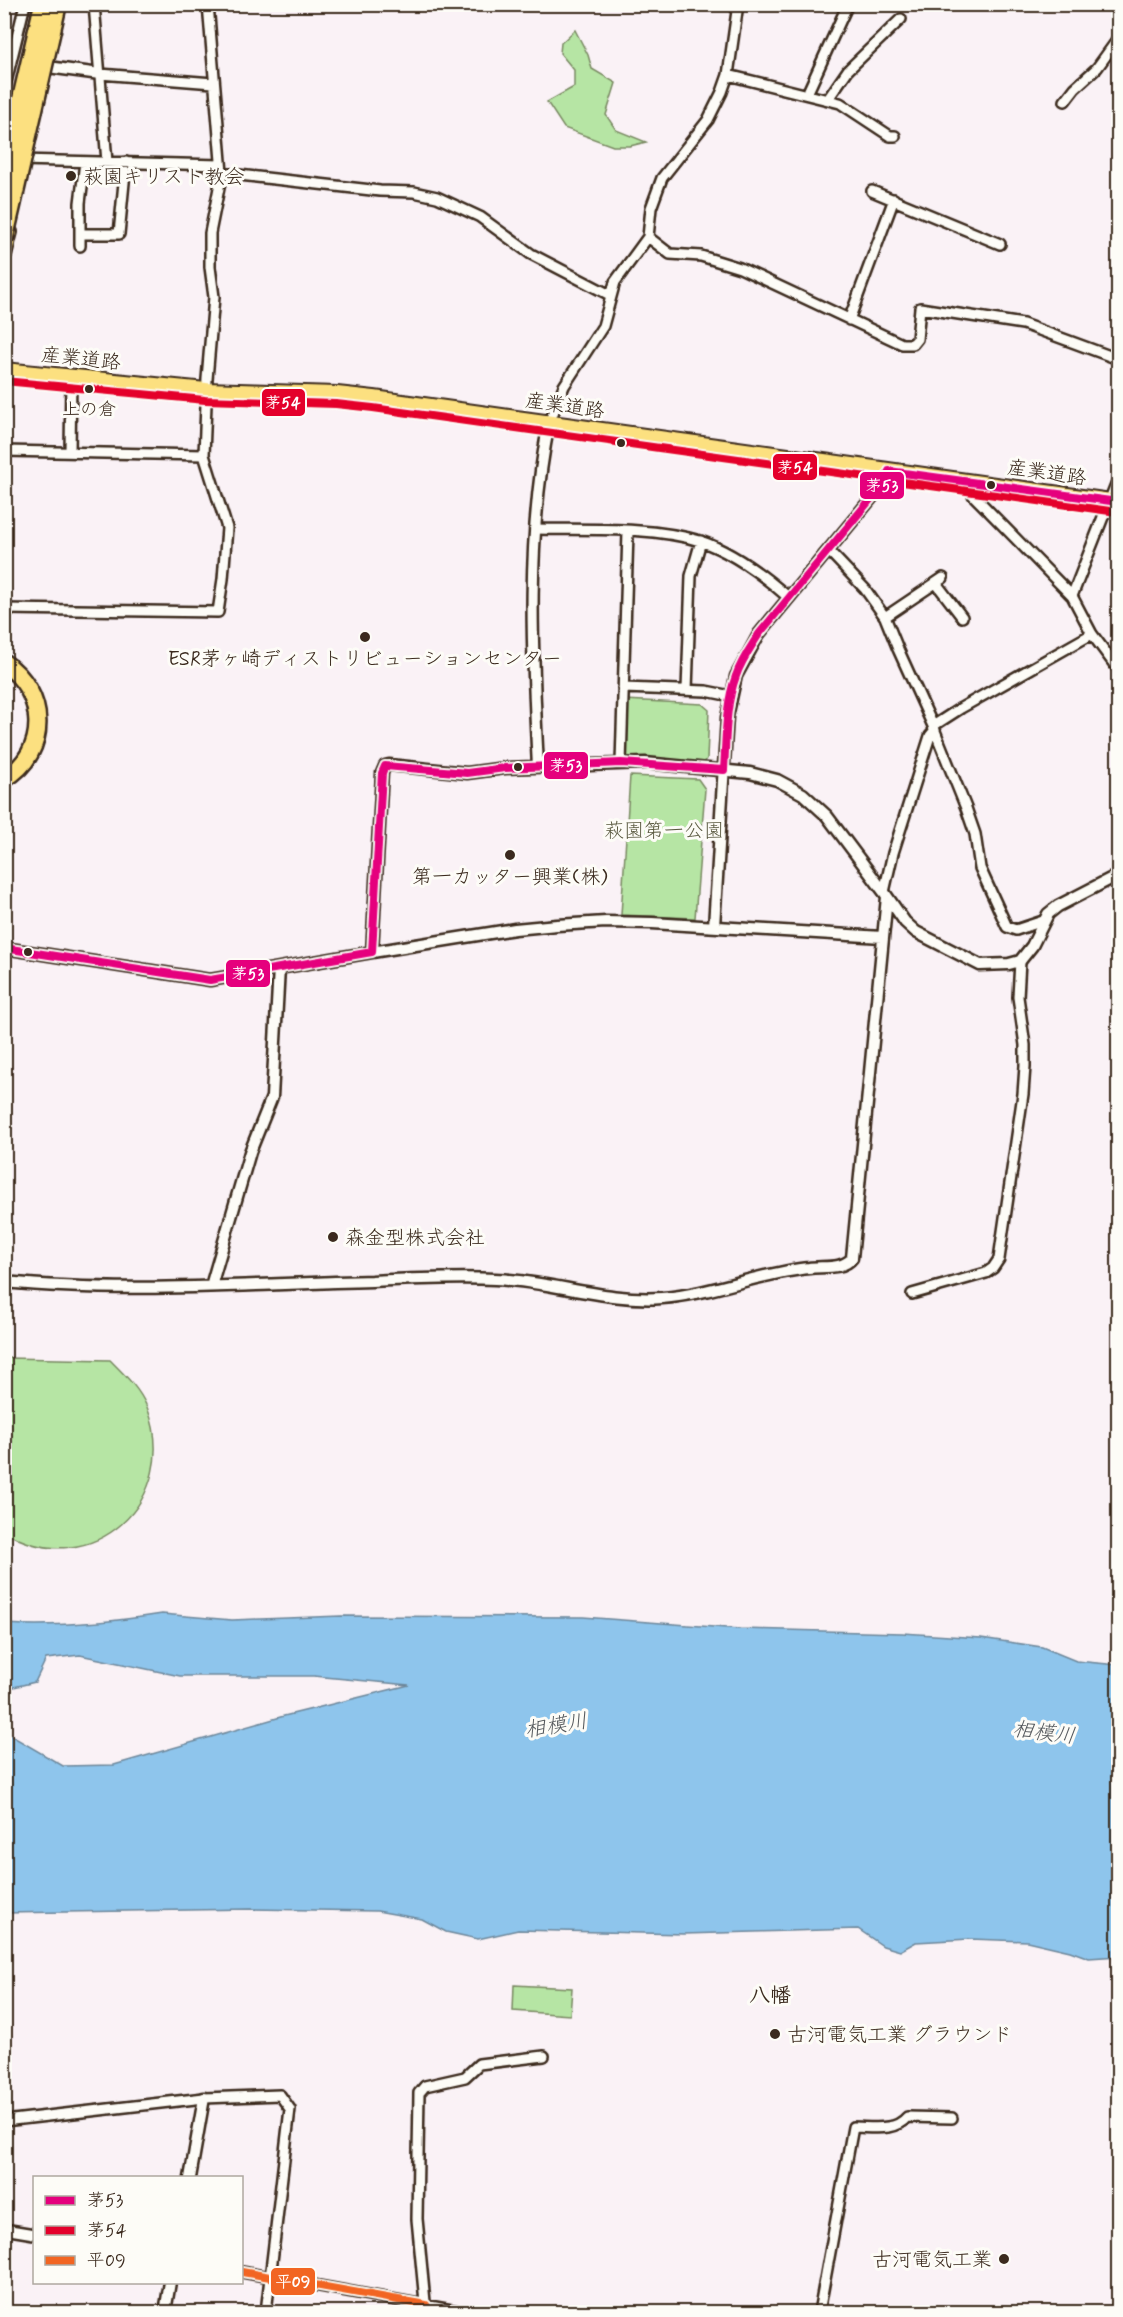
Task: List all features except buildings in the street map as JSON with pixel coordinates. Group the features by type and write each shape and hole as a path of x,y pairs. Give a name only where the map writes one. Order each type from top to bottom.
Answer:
{"highway":[{"path":"7,164 45,4"},
{"path":"4,241 60,4"},
{"path":"4,663 24,678 37,710 38,725 36,739 30,753 16,771 4,779"},
{"path":"4,675 14,684 22,698 27,720 22,745 13,759 4,767"}],"main road":[{"path":"4,188 7,164 33,66 45,4"},
{"path":"4,255 48,67 60,4"},
{"name":"産業道路","path":"4,370 206,390 356,396 1115,502"}],"street":[{"path":"4,90 24,4"},
{"path":"94,4 107,162"},
{"path":"4,609 218,612 227,528 204,455 206,390 214,297 210,267 210,233 221,169 208,4"},
{"path":"538,767 532,644 532,587 537,493 549,423 564,386 599,335 610,295 620,272 648,237 651,208 660,181 708,120 722,92 728,75 738,4"},
{"path":"807,94 848,4"},
{"path":"828,99 848,70 901,19"},
{"path":"1065,101 1075,88 1097,68 1119,39"},
{"path":"11,62 33,66"},
{"path":"48,67 100,74 213,83"},
{"path":"728,75 828,99 840,104 890,136 895,136"},
{"path":"7,164 27,160 126,162 221,169 380,191 414,192 437,197 480,217 531,254 610,295"},
{"path":"80,246 80,203 86,162"},
{"path":"80,234 119,234 126,162"},
{"path":"872,191 1000,244"},
{"path":"849,321 894,199"},
{"path":"648,237 670,254 701,256 740,268 849,321 908,346 917,339 920,308 998,319 1040,328 1119,359"},
{"path":"70,452 72,377"},
{"path":"4,451 204,455"},
{"path":"714,926 724,770 731,696 736,676 759,634 884,483 889,471"},
{"path":"1072,596 1115,502 1119,479"},
{"path":"972,481 973,495 1072,596 1092,634 1119,669"},
{"path":"535,529 660,532 701,542 742,562 788,597"},
{"path":"621,763 628,532"},
{"path":"687,690 691,576 701,542"},
{"path":"829,551 865,589 885,617 897,649 934,728 975,834 980,868 1007,927 1016,930 1043,921"},
{"path":"885,617 940,580 963,617"},
{"path":"4,1281 40,1285 130,1288 495,1279 623,1296 660,1298 707,1291 769,1275 849,1263 852,1258 886,894 896,842 930,736 934,728 961,708 1092,634"},
{"path":"623,688 687,690 731,696"},
{"path":"372,952 382,773 385,766 467,773 505,768 621,763 724,770 750,773 777,780 802,794 827,816 905,922 916,932 972,962 988,966 1020,961"},
{"path":"912,1294 986,1273 999,1259 1025,1066 1025,1045 1018,997 1020,961 1032,946 1043,921 1058,906 1119,875"},
{"path":"4,948 210,980 515,929 557,925 606,922 714,926 882,937"},
{"path":"211,1286 250,1152 272,1097 279,968"},
{"path":"426,2309 417,2219 419,2093 425,2086 465,2077 479,2064 544,2056"},
{"path":"4,2121 204,2098 280,2095 290,2109 266,2313"},
{"path":"190,2176 204,2098"},
{"path":"819,2313 853,2127 895,2127 902,2124 907,2117 952,2118"},
{"path":"4,2229 33,2234"},
{"path":"243,2272 426,2309 463,2313"},
{"path":"165,2313 170,2284"}],"green space":[{"path":"575,30 588,55 592,69 616,83 606,115 616,130 646,142 630,146 613,146 564,128 547,102 574,87 574,70 560,53 561,43"},
{"path":"624,700 702,704 709,710 707,759 703,764 623,759"},
{"name":"萩園第一公園","path":"630,776 698,779 705,789 695,918 621,915"},
{"path":"5,1358 110,1360 144,1400 155,1441 152,1473 141,1501 122,1524 98,1540 69,1547 38,1545 5,1532"},
{"path":"514,1985 572,1988 570,2015 513,2011"}],"water":[{"name":"相模川","path":"162,1614 232,1620 341,1616 583,1617 740,1629 902,1633 981,1638 1042,1647 1076,1661 1118,1665 1118,1956 1089,1958 1027,1941 970,1939 916,1942 900,1951 883,1946 858,1929 684,1934 518,1930 478,1939 446,1932 422,1919 377,1911 251,1909 5,1913 5,1732 63,1766 114,1765 284,1716 409,1685 314,1676 180,1676 80,1655 46,1659 35,1682 5,1689 5,1624 84,1623"}],"transit line":[{"name":"茅54","path":"4,381 205,400 336,404 373,408 1117,512"},
{"name":"茅53","path":"4,948 210,980 372,952 382,773 385,766 467,773 505,768 621,763 724,770 732,687 743,660 759,634 884,483 889,471 1118,502"},
{"name":"平09","path":"243,2272 426,2305 426,2312"}],"place":[{"name":"萩園キリスト教会","path":"71,176"},
{"name":"上の倉","path":"89,389"},
{"name":"ESR茅ヶ崎ディストリビューションセンター","path":"365,637"},
{"name":"第一カッター興業(株)","path":"510,855"},
{"name":"森金型株式会社","path":"333,1237"},
{"name":"古河電気工業 グラウンド","path":"775,2034"},
{"name":"古河電気工業","path":"1004,2259"}],"district":[{"name":"八幡","path":"770,1995"}]}
